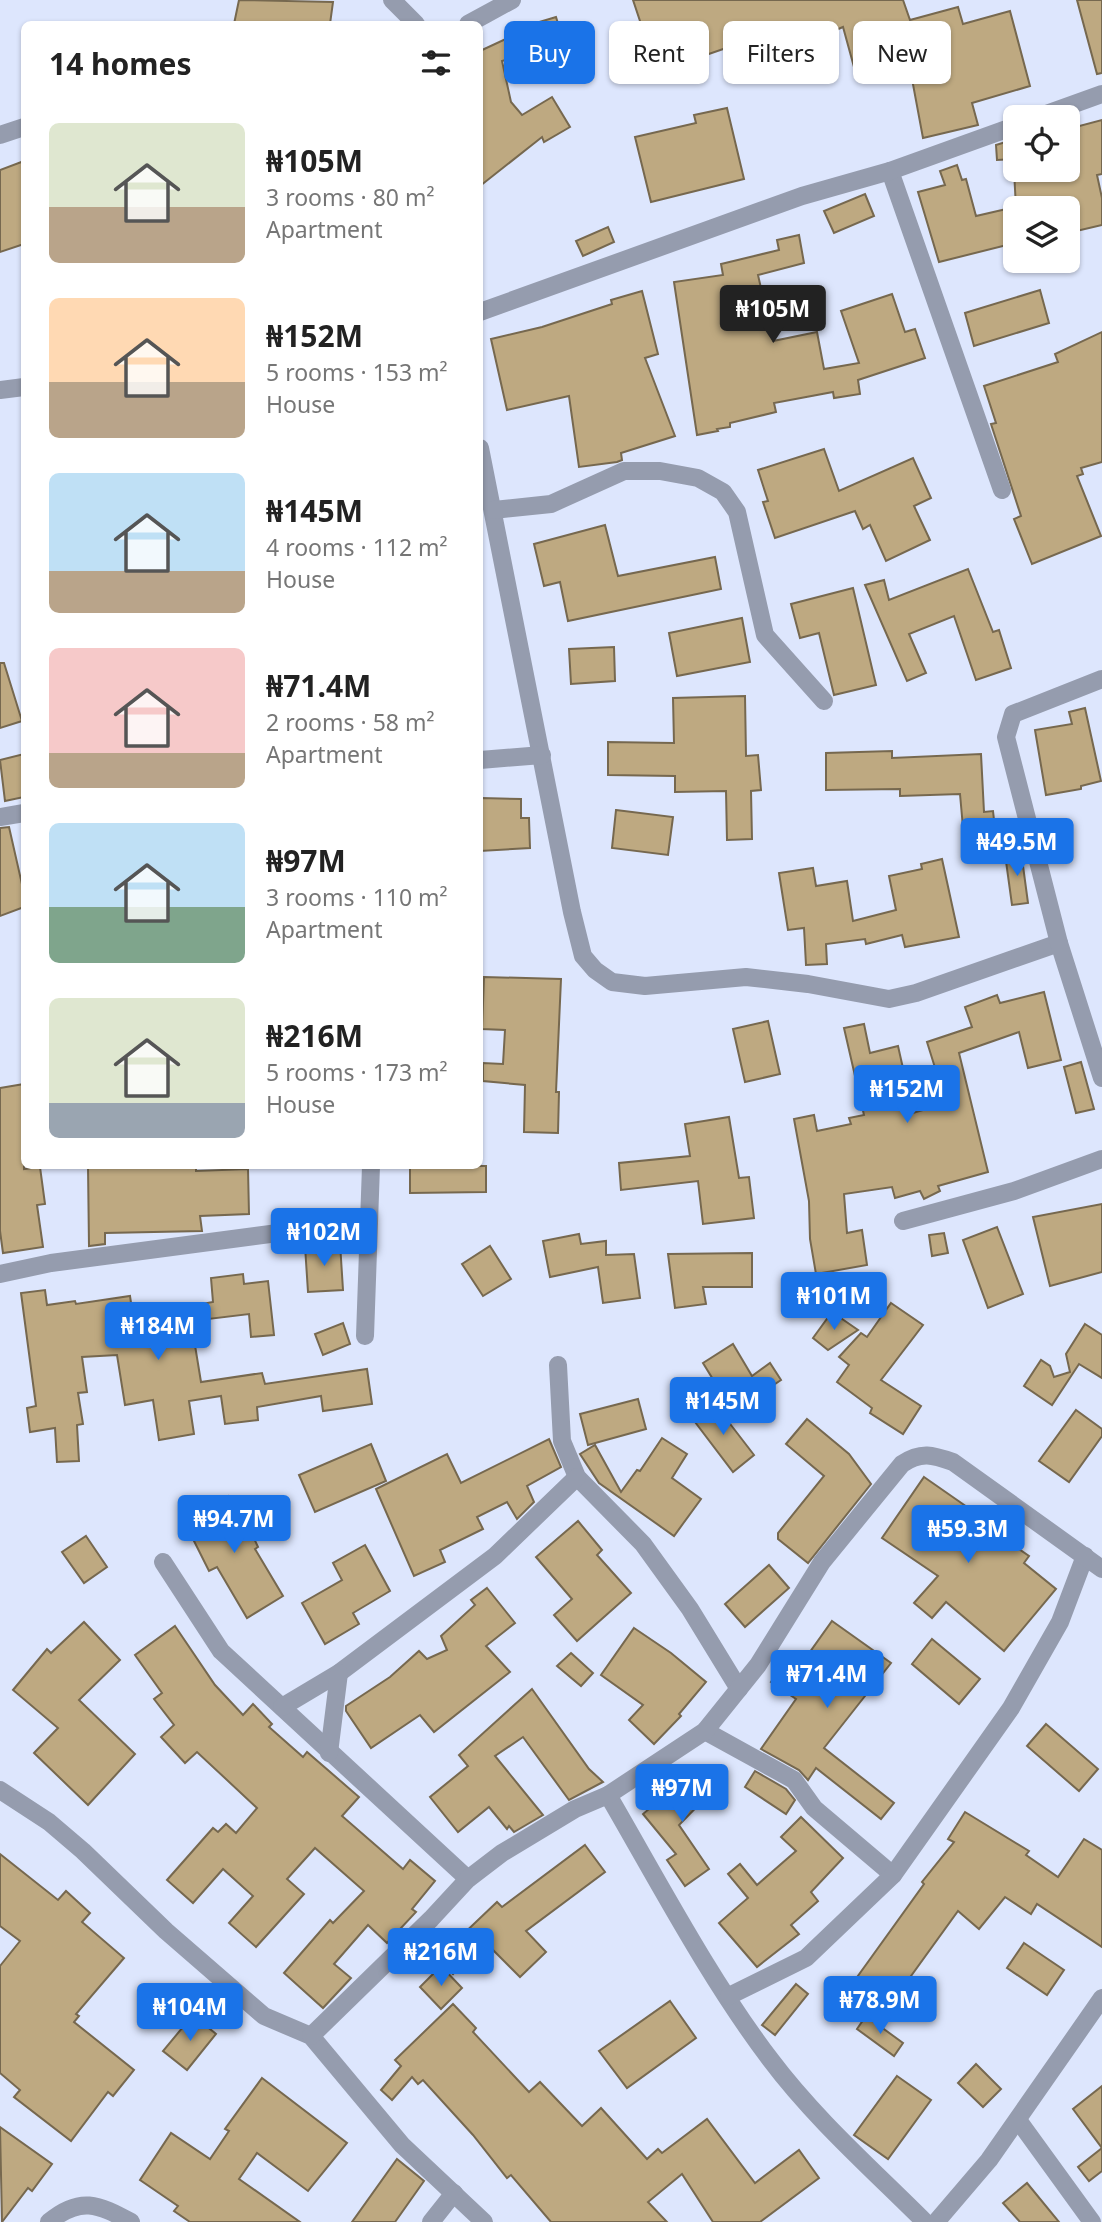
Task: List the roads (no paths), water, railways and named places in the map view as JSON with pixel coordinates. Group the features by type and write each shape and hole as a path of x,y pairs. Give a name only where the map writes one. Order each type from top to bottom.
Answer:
{"street":[{"path":"392,0 413,21"},
{"path":"474,21 512,0"},
{"path":"1071,105 1102,94"},
{"path":"0,135 21,128"},
{"path":"483,311 802,197 890,171 1003,130"},
{"path":"890,171 1002,490"},
{"path":"0,390 21,387"},
{"path":"483,461 583,956 612,982 645,986 747,977 808,984 889,999 916,993 1059,943"},
{"path":"494,510 551,504 624,471 660,471 698,478 723,492 737,512 765,635 824,701"},
{"path":"1102,679 1013,714 1006,737 1059,943 1102,1078"},
{"path":"483,760 542,755"},
{"path":"0,817 21,814"},
{"path":"903,1221 1014,1191 1102,1159"},
{"path":"365,1336 371,1169"},
{"path":"0,1274 51,1263 369,1221"},
{"path":"558,1365 562,1441 577,1477 643,1544 690,1609 739,1689"},
{"path":"311,2036 468,1879 502,1853 565,1815 608,1795 705,1731 758,1665 822,1562 902,1464 913,1456 930,1454 953,1462 1102,1569"},
{"path":"282,1707 340,1673 495,1556 577,1477"},
{"path":"729,1996 806,1958 893,1875 1011,1708 1060,1622 1085,1556"},
{"path":"163,1562 222,1651 468,1879"},
{"path":"329,1753 340,1673"},
{"path":"705,1731 794,1780 814,1808 893,1875"},
{"path":"0,1790 49,1822 83,1850 166,1931 264,2016 311,2036 402,2145 484,2222"},
{"path":"608,1795 769,2058 815,2113 925,2222"},
{"path":"936,2222 989,2160 1102,1998"},
{"path":"1018,2120 1092,2222"},
{"path":"431,2222 454,2193"},
{"path":"49,2222 74,2206 98,2205 131,2222"}]}
